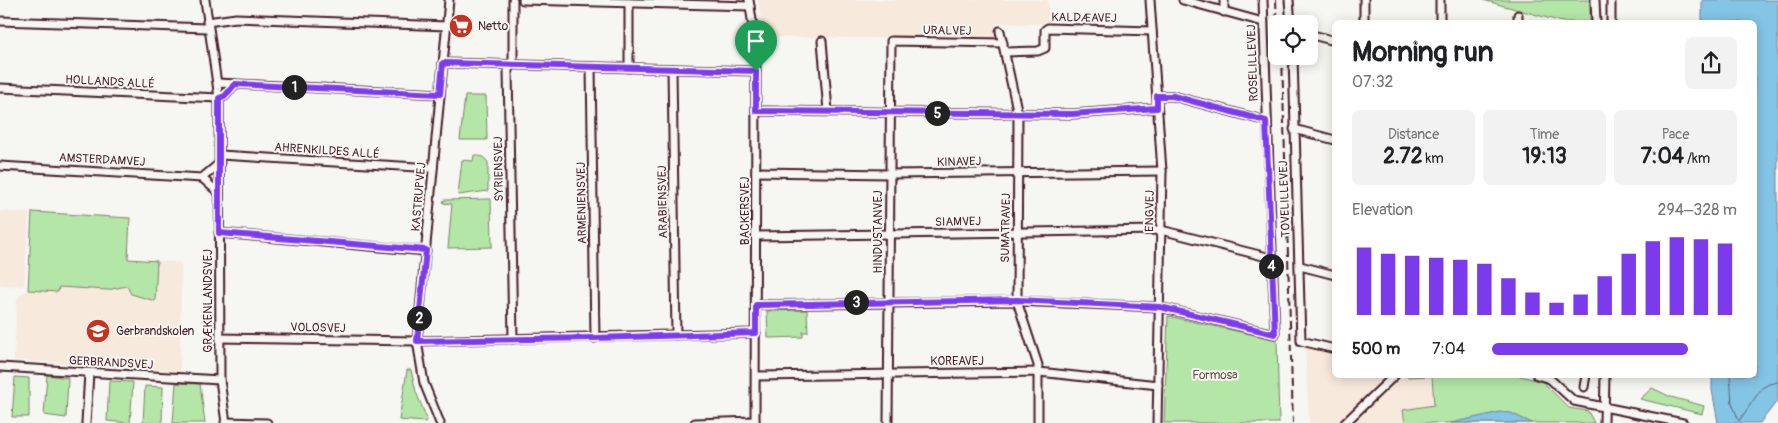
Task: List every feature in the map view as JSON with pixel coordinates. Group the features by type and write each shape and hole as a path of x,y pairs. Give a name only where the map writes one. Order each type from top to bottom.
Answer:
{"street":[{"name":"GRÆKENLANDSVEJ","path":"205,0 219,98 220,380 225,422"},
{"name":"KASTRUPVEJ","path":"440,423 424,383 417,341 449,0"},
{"name":"SYRIENSVEJ","path":"513,0 513,60 508,70 513,339"},
{"path":"523,0 629,3 750,3"},
{"name":"ENGVEJ","path":"1150,0 1162,171 1157,423"},
{"path":"1183,0 1263,22"},
{"path":"1224,0 1224,12"},
{"name":"ROSELILLEVEJ","path":"1160,307 1275,334 1263,0"},
{"path":"1289,0 1290,15"},
{"path":"1364,0 1364,20"},
{"path":"1440,0 1440,20"},
{"path":"1595,0 1596,20"},
{"path":"1611,0 1611,20"},
{"path":"629,3 629,68"},
{"name":"BACKERSVEJ","path":"750,3 755,40 756,71 755,422"},
{"path":"0,20 208,25 236,18 447,26"},
{"name":"KALDÆAVEJ","path":"1005,52 1038,51 1045,48 1045,30 1048,28 1152,31"},
{"name":"SUMATRAVEJ","path":"1000,31 1018,114 1017,300 1039,372 1038,423"},
{"path":"1318,36 1332,40"},
{"path":"822,41 828,111"},
{"name":"URALVEJ","path":"891,41 1003,43"},
{"name":"HINDUSTANVEJ","path":"888,423 891,41"},
{"path":"443,63 756,71"},
{"name":"TOVELILLEVEJ","path":"1293,65 1301,341 1332,348"},
{"name":"ARMENIENSVEJ","path":"591,67 595,338"},
{"name":"ARABIENSVEJ","path":"672,69 676,335"},
{"path":"218,83 440,94"},
{"path":"219,98 225,96 235,84"},
{"name":"HOLLANDS ALLÉ","path":"0,88 219,98"},
{"path":"1157,96 1173,96 1266,121"},
{"path":"756,111 1072,114 1157,108"},
{"path":"1294,129 1332,139"},
{"name":"AHRENKILDES ALLÉ","path":"220,155 433,168"},
{"path":"219,192 202,178 220,163"},
{"name":"AMSTERDAMVEJ","path":"0,166 202,178"},
{"name":"KINAVEJ","path":"756,172 889,174 1162,171"},
{"name":"SIAMVEJ","path":"756,236 1161,230 1271,258"},
{"path":"219,233 426,250"},
{"path":"1300,266 1332,274"},
{"path":"756,305 1017,300 1160,307"},
{"name":"VOLOSVEJ","path":"220,338 417,341 756,333"},
{"name":"GERBRANDSVEJ","path":"0,367 220,380"},
{"name":"KOREAVEJ","path":"756,376 1039,372 1158,384"},
{"path":"86,423 89,373"},
{"path":"1345,423 1392,378"},
{"path":"1547,378 1574,400 1683,423"},
{"path":"1584,387 1586,378"},
{"path":"1604,423 1606,378"},
{"path":"225,422 267,423"},
{"path":"695,423 755,422"}],"shaded area":[{"path":"758,0 1048,0 1048,24 995,23 999,39 764,37"},
{"path":"0,211 29,213 24,286 0,285"},
{"name":"Gerbrandskolen","path":"157,261 181,263 180,371 14,360 17,300 21,294 28,290 57,292 58,287 107,290 127,286 155,300"},
{"path":"1305,347 1332,354 1332,378 1431,378 1434,405 1402,410 1405,423 1309,423"}],"green space":[{"path":"1483,0 1590,0 1590,20 1555,20"},
{"path":"465,96 486,96 487,140 460,140"},
{"path":"474,155 483,157 488,162 488,191 458,195 462,160 473,161"},
{"path":"491,199 492,247 448,248 452,204 443,203 444,200"},
{"path":"32,212 130,218 128,259 157,261 155,301 131,294 127,286 107,290 59,287 58,292 28,290"},
{"path":"807,310 808,332 803,332 803,337 768,338 767,311"},
{"name":"Formosa","path":"1168,316 1277,340 1279,423 1164,423"},
{"path":"407,370 411,370 416,392 427,419 425,422 399,420"},
{"path":"47,375 68,378 66,418 44,415"},
{"path":"15,377 29,378 29,417 12,417"},
{"path":"1432,378 1528,378 1543,382 1569,408 1588,411 1594,423 1405,423 1403,410 1434,405"},
{"path":"109,381 133,382 130,423 107,421"},
{"path":"176,383 200,384 205,423 173,423"},
{"path":"145,386 163,387 162,423 143,423"},
{"path":"1652,388 1671,397 1704,406 1702,414 1640,399"}],"water":[{"path":"1702,0 1778,0 1778,400 1760,423 1718,423 1712,390 1712,378 1757,378 1757,20 1702,20"},
{"path":"1500,412 1511,413 1532,423 1451,423"}],"railway":[{"path":"1276,0 1277,15"},
{"path":"1282,65 1293,423"}],"place":[{"name":"Netto","path":"461,26"},
{"name":"Gerbrandskolen","path":"98,331"}],"route":[{"path":"443,63 756,71 756,111 1072,114 1157,108 1157,96 1173,96 1266,121 1275,334 1160,307 1017,300 756,305 756,333 417,341 426,250 219,233 219,98 225,96 235,84 440,94 443,63"}]}
